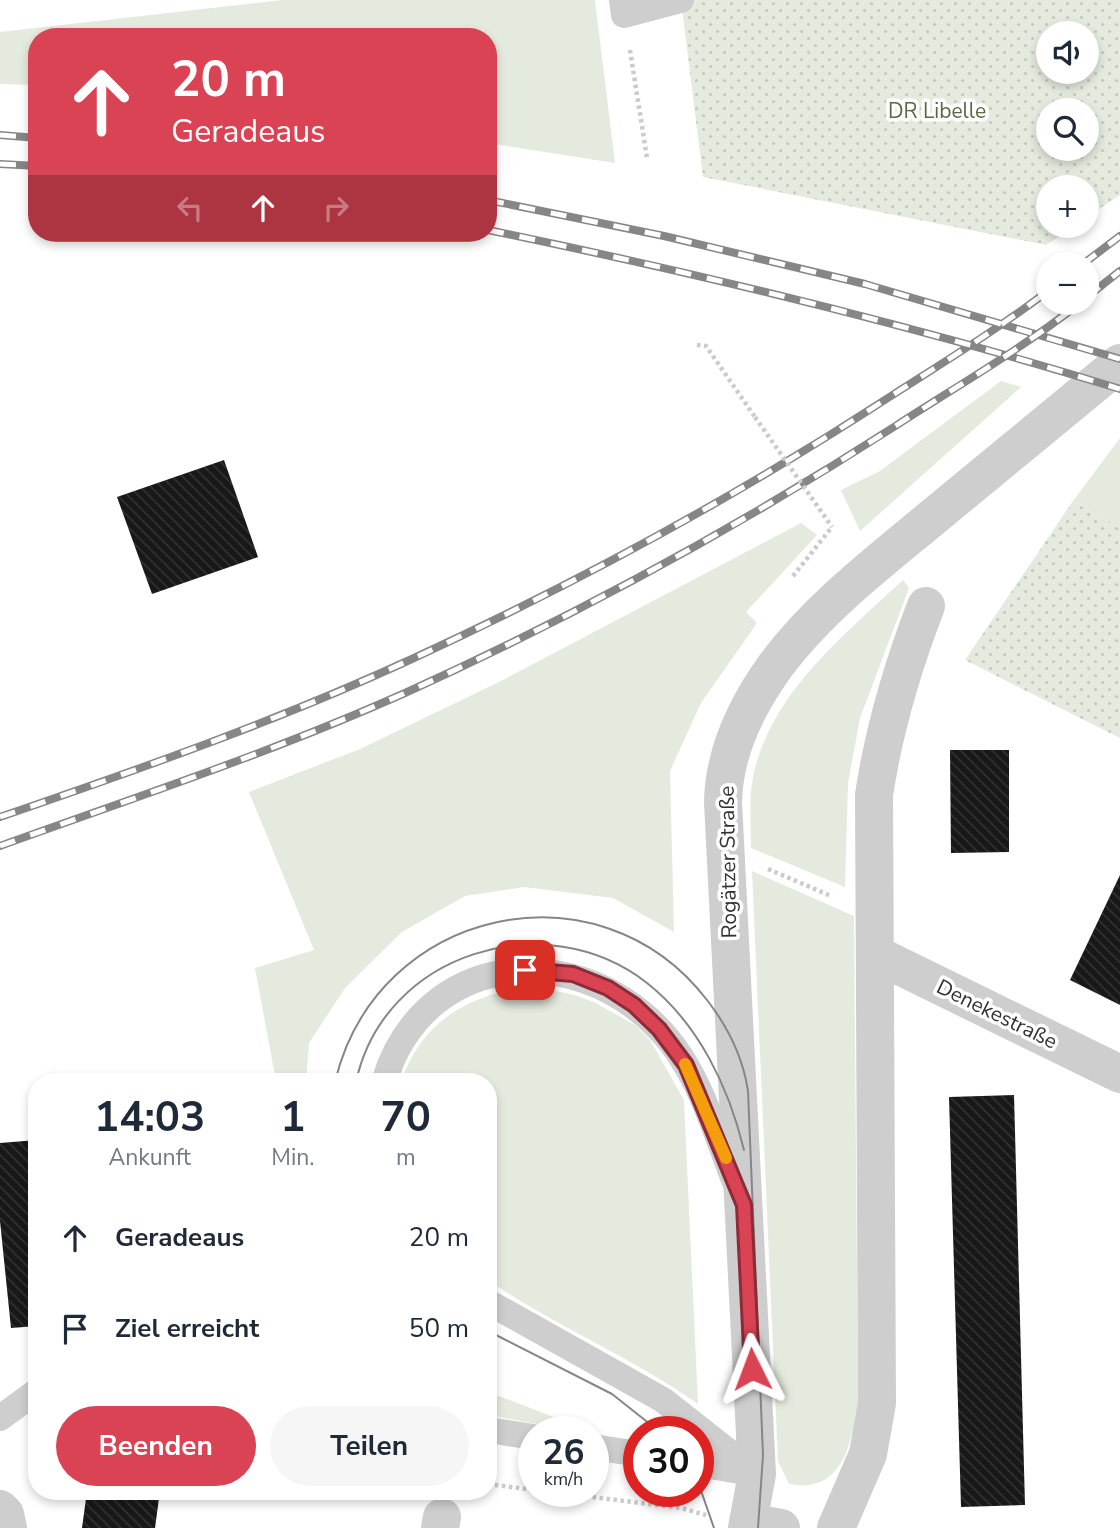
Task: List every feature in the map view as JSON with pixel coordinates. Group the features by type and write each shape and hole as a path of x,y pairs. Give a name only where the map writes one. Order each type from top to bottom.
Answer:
{"street":[{"name":"Rogätzer Straße","path":"759,1526 725,850 724,790 734,744 753,702 790,647 899,545 1120,363"},
{"path":"836,1528 868,1454 877,1403 872,824 878,765 906,657 926,606"},
{"name":"Denekestraße","path":"875,954 1120,1074"},
{"path":"0,1509 5,1514 8,1528"}],"lane":[{"path":"623,7 681,0"},
{"path":"387,1073 394,1053 414,1023 429,1006 456,990 489,976 525,970 562,972 585,978 634,1005 677,1051 702,1099 744,1205"},
{"path":"497,1306 663,1400 757,1474"},
{"path":"0,1418 28,1398"},
{"path":"497,1431 518,1435"},
{"path":"714,1467 757,1474"}],"path":[{"path":"623,7 647,159"},
{"path":"697,345 706,346 832,527 792,577"},
{"path":"725,850 874,914"},
{"path":"497,1485 518,1488"},
{"path":"609,1499 681,1508 759,1526"}],"green space":[{"path":"283,0 595,0 615,163 497,144 497,28 35,28"},
{"name":"DR Libelle","path":"681,0 1120,0 1120,195 1099,209 1099,175 1036,175 1036,238 1057,238 1046,245 703,177"},
{"path":"28,29 28,85 0,84 0,32"},
{"path":"1001,381 1021,387 860,531 841,490 880,471"},
{"path":"1120,438 1120,528 1073,501"},
{"path":"1073,501 1120,528 1120,738 965,660"},
{"path":"801,523 817,535 746,612 757,623 701,703 670,771 674,932 613,898 524,887 465,896 402,932 345,988 309,1043 307,1073 275,1073 255,968 314,950 249,792 360,749 499,682"},
{"path":"903,580 909,588 860,718 848,783 845,887 751,848 752,783 760,752 773,723 790,696 833,646"},
{"path":"752,871 854,916 858,1403 852,1434 841,1463 833,1474 822,1481 807,1485 789,1484 778,1461"},
{"path":"533,987 571,994 594,1002 635,1025 650,1040 684,1100 698,1404 647,1371 497,1286 497,1073 405,1073 421,1042 435,1026 470,1003 511,990"},
{"path":"497,1395 551,1416 518,1416 518,1420 497,1417"}],"building":[{"path":"224,460 258,557 152,594 117,497"},
{"path":"950,750 1009,750 1009,852 951,853"},
{"path":"1120,875 1120,1005 1070,980"},
{"path":"1014,1095 1025,1505 961,1507 949,1097"},
{"path":"28,1141 28,1327 11,1328 0,1221 0,1143"},
{"path":"86,1500 159,1500 155,1528 82,1528"}],"tram line":[{"path":"339,1073 358,1023 395,976 442,942 495,923 552,918 609,928 661,956 707,1000 734,1043 748,1091 763,1455 758,1528"},
{"path":"359,1073 372,1037 399,1001 434,973 474,954 518,945 563,947 607,959 647,983 682,1018 697,1038 720,1081 744,1150"},
{"path":"497,1336 612,1394 640,1416"},
{"path":"707,1507 714,1528"}],"railway":[{"path":"0,135 28,137"},
{"path":"0,164 28,166"},
{"path":"497,202 664,236 865,284 1120,359"},
{"path":"497,232 648,264 806,302 964,343 1120,389"},
{"path":"1099,252 1120,236"},
{"path":"1099,288 1120,271"},
{"path":"0,817 261,723 363,681 537,599 657,536 776,468 971,345 1036,300"},
{"path":"0,846 204,773 355,715 532,633 656,568 778,499 990,366 1064,315"}],"slow traffic":[{"path":"685,1064 726,1158"}],"route":[{"path":"525,970 573,974 608,988 634,1005 659,1029 686,1065 744,1205 752,1369"}]}
